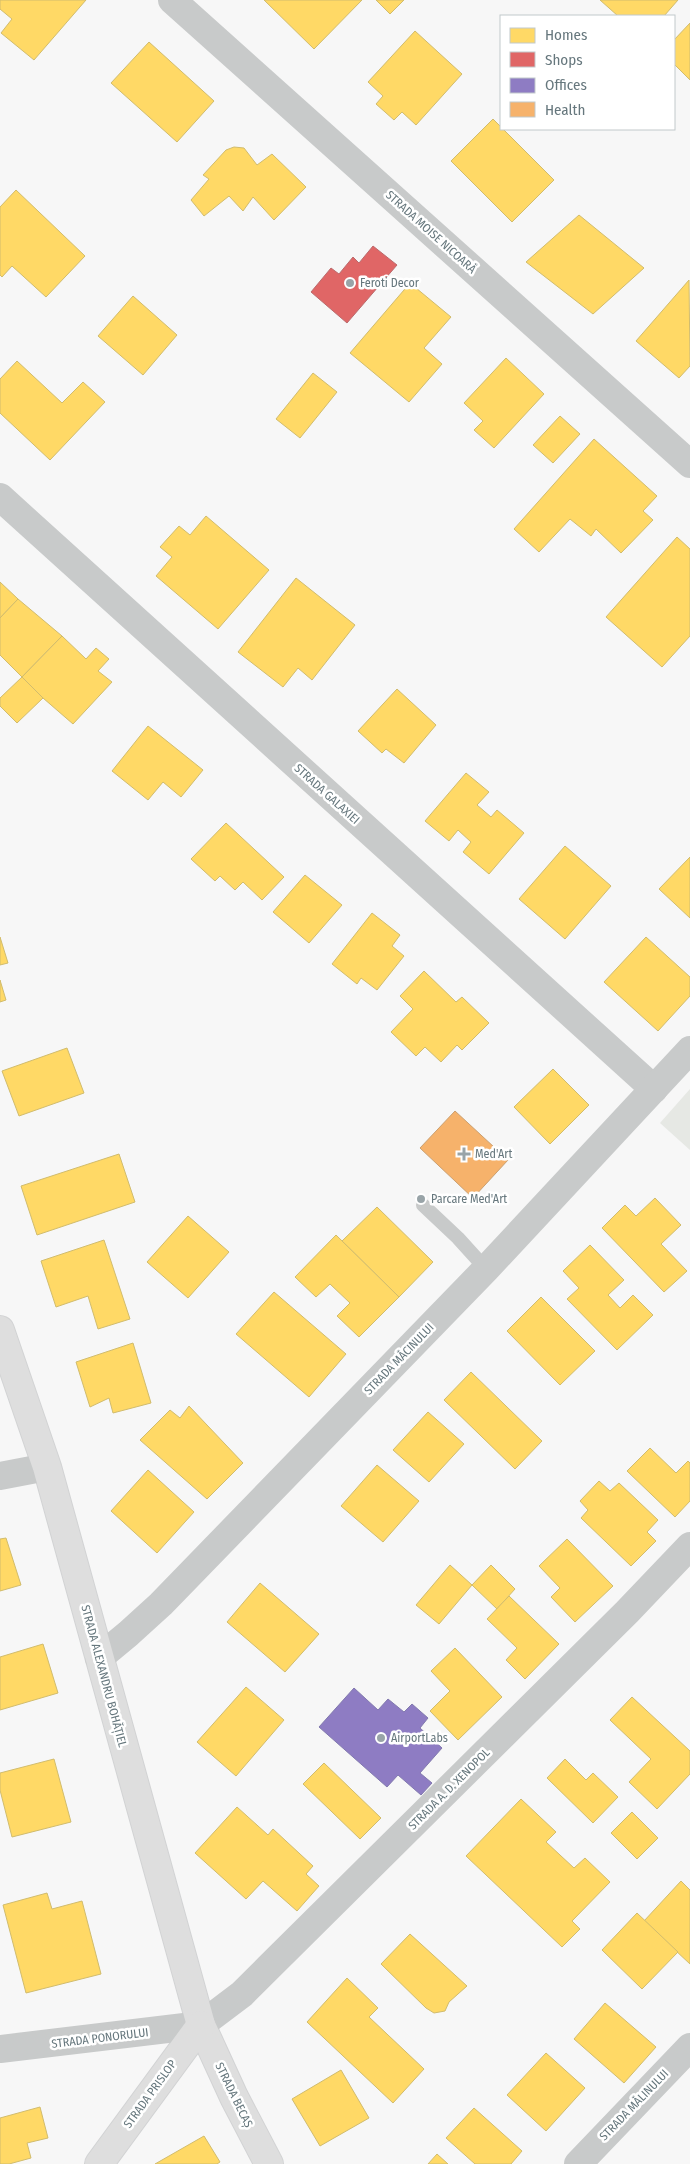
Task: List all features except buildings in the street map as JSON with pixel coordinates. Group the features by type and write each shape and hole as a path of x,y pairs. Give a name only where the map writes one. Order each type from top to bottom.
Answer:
{"main road":[{"name":"STRADA ALEXANDRU BOHĂȚIEL","path":"0,1330 47,1467 201,2025"},
{"name":"STRADA PRISLOP","path":"99,2164 201,2025"},
{"name":"STRADA BECAȘ","path":"201,2025 234,2097 268,2164"}],"street":[{"name":"STRADA MOISE NICOARĂ","path":"172,0 690,464"},
{"name":"STRADA GALAXIEI","path":"0,497 654,1089"},
{"name":"STRADA MĂCINULUI","path":"99,1658 161,1604 486,1270 690,1050"},
{"path":"0,1476 47,1467"},
{"name":"STRADA A. D. XENOPOL","path":"201,2025 242,1994 690,1546"},
{"name":"STRADA PONORULUI","path":"0,2049 201,2025"},
{"name":"STRADA MĂLINULUI","path":"578,2164 690,2047"}],"lane":[{"path":"423,1205 458,1238 486,1270"}],"shaded area":[{"path":"690,1089 690,1150 660,1123"}],"place":[{"name":"Feroti Decor","path":"350,283"},
{"name":"Med'Art","path":"464,1154"},
{"name":"Parcare Med'Art","path":"421,1199"},
{"name":"AirportLabs","path":"381,1738"}]}
